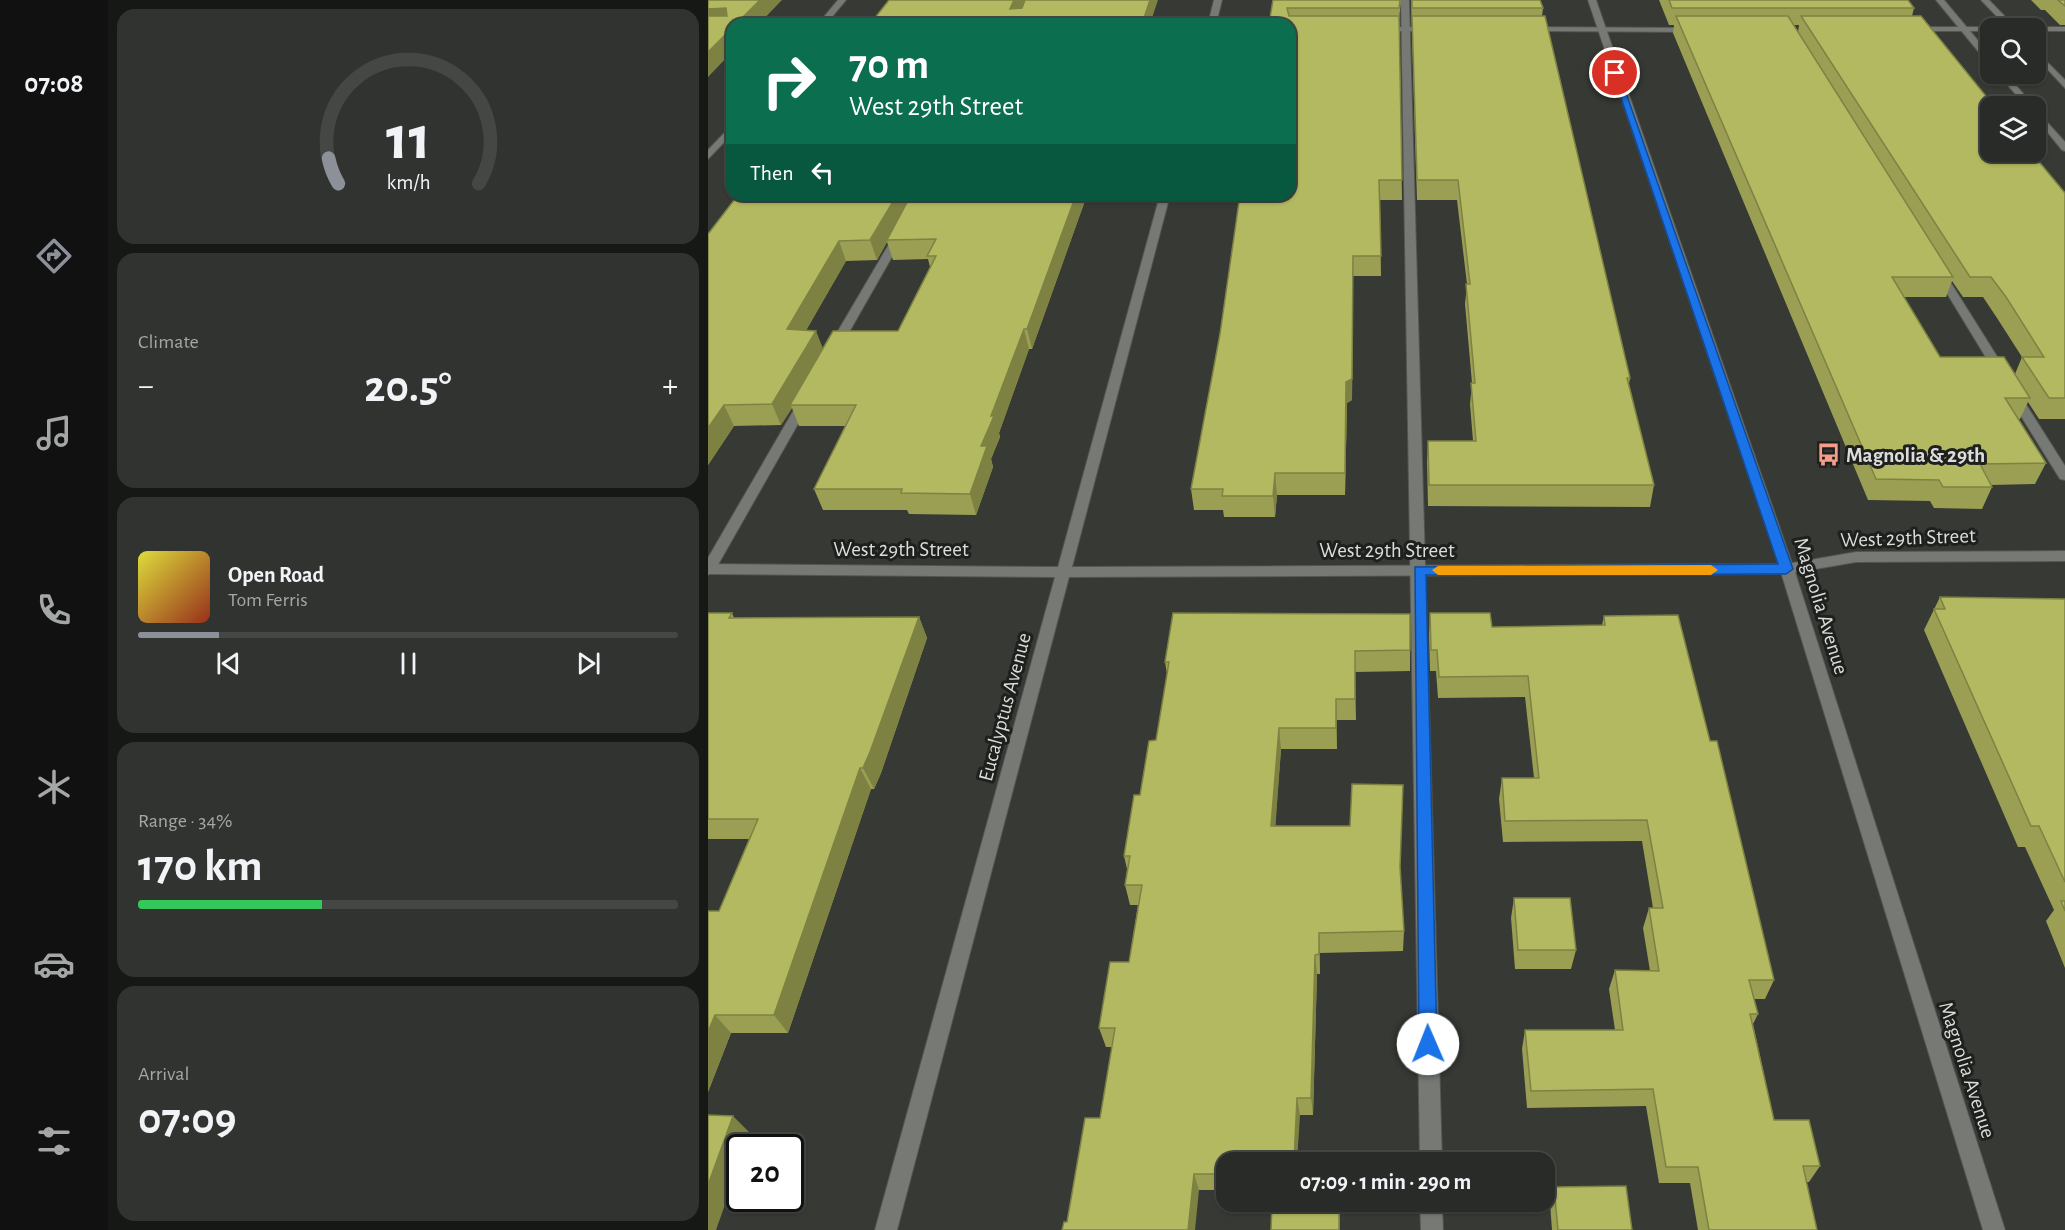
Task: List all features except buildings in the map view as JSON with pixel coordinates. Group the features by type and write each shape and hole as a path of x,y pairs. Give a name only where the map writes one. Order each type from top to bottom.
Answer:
{"street":[{"path":"827,18 842,0"},
{"path":"1214,18 1218,0"},
{"path":"1405,0 1431,1152"},
{"name":"Magnolia Avenue","path":"1592,0 1786,569 1994,1230"},
{"path":"1940,0 1980,48"},
{"path":"1985,0 2002,18"},
{"path":"1371,29 1440,29"},
{"path":"1521,29 1707,30"},
{"path":"1896,29 1980,29"},
{"path":"2046,29 2065,29"},
{"path":"2046,65 2065,85"},
{"path":"2011,84 2021,96"},
{"path":"2046,125 2065,148"},
{"path":"708,156 726,135"},
{"name":"Eucalyptus Avenue","path":"886,1230 1163,201"},
{"path":"827,361 904,226"},
{"path":"1933,263 2065,476"},
{"path":"708,569 809,392"},
{"name":"West 29th Street","path":"708,569 1063,572 1786,569 1856,557 2065,556"},
{"path":"1431,1212 1432,1230"}],"slow traffic":[{"path":"1438,570 1711,570"}],"place":[{"name":"Magnolia & 29th","path":"1828,455"}],"route":[{"path":"1428,1044 1419,570 1786,569 1615,73"}]}
